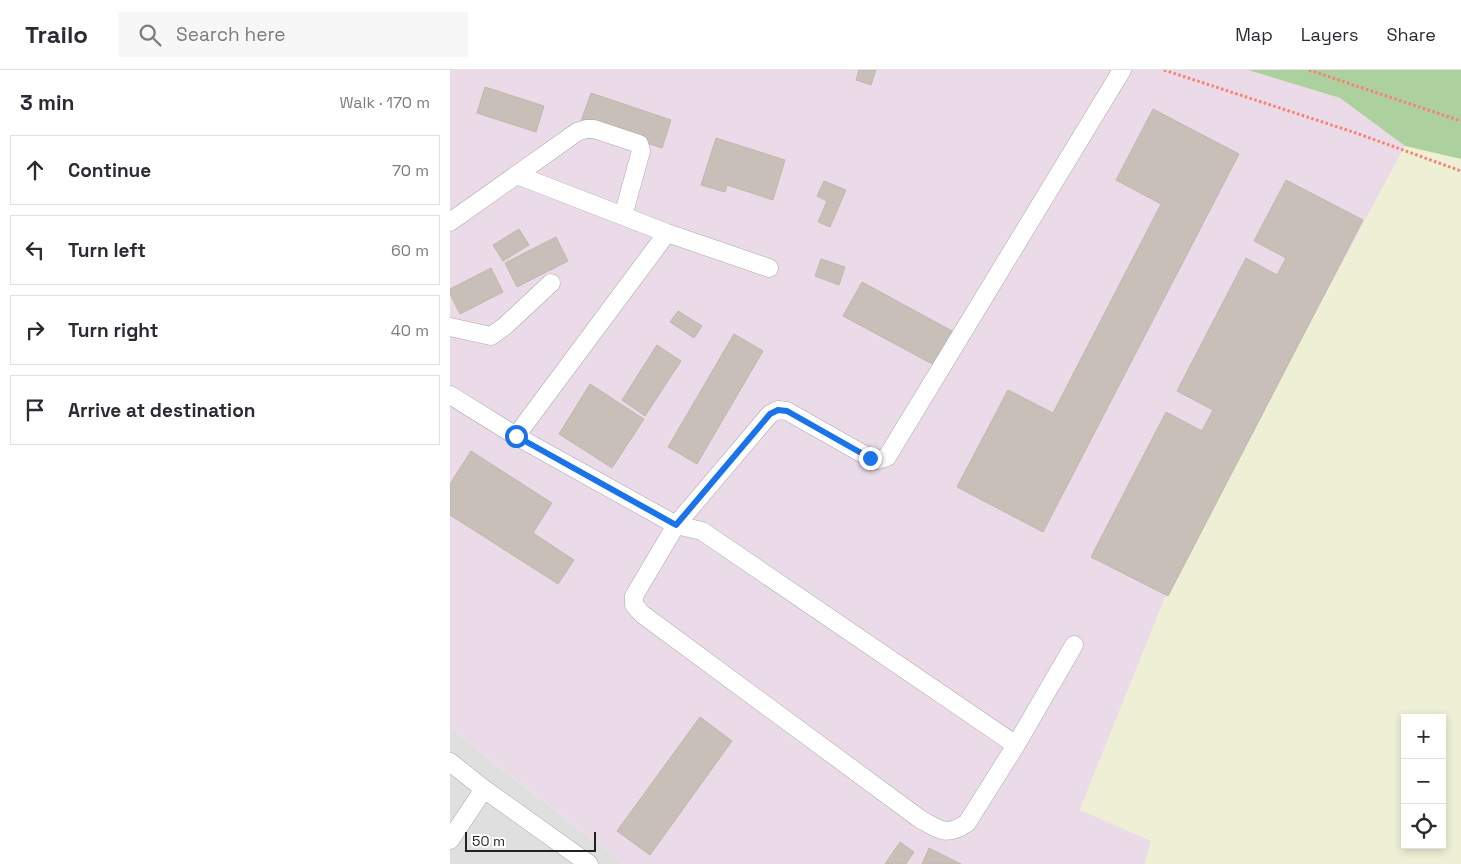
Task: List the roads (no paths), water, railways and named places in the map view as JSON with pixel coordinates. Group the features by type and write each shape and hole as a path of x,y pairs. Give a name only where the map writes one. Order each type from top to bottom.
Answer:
{"street":[{"path":"1074,646 1016,745 967,823 956,831 942,831 920,819 642,614 634,605 634,596 676,525 770,414 778,410 787,411 870,458 878,460 887,457 1122,70"},
{"path":"450,222 578,132 586,129 594,129 639,144 641,151 623,216"},
{"path":"517,175 667,233 769,268"},
{"path":"516,436 667,233"},
{"path":"450,326 491,336 505,326 552,282"},
{"path":"450,395 516,436 676,525 702,531 1016,745"},
{"path":"450,762 484,789 588,864"},
{"path":"450,840 484,789"}]}
